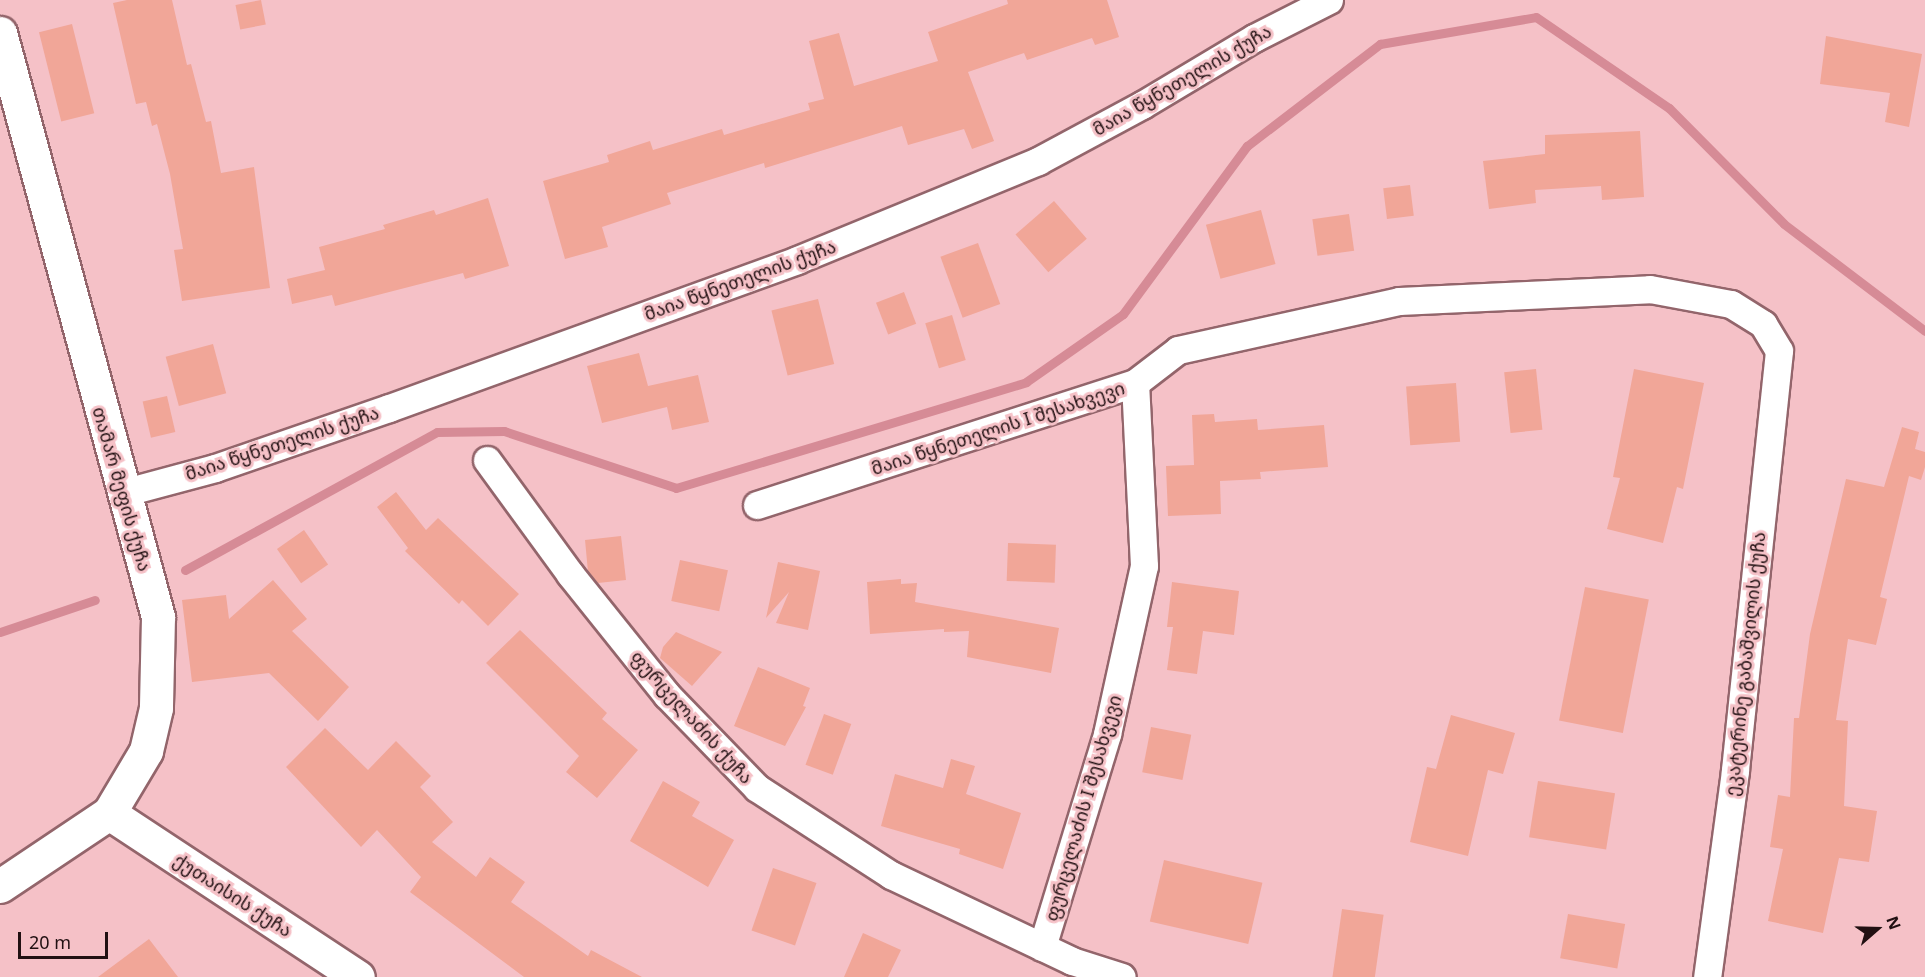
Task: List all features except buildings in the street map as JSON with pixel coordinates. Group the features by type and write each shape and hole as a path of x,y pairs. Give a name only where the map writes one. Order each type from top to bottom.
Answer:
{"street":[{"name":"მაია წყნეთელის ქუჩა","path":"122,493 215,468 335,427 797,260 1038,161 1142,105 1254,38 1329,0"},
{"name":"თამარ მეფის ქუჩა","path":"0,33 122,493 159,617 156,708 146,751 109,813 0,886"},
{"name":"მაია წყნეთელის I შესახვევი","path":"757,506 1135,383 1178,350 1400,301 1650,289 1731,304 1764,324 1779,351"},
{"name":"ეკატერინე გაბაშვილის ქუჩა","path":"1707,977 1736,759 1779,351"},
{"name":"ფურცელაძის I შესახვევი","path":"1042,946 1107,734 1144,566 1135,383"},
{"name":"ფურცელაძის ქუჩა","path":"486,460 570,574 666,695 757,788 891,875 1042,946 1122,977"},
{"name":"ქუთაისის ქუჩა","path":"109,813 358,977"}],"waterway":[{"path":"185,570 437,432 504,431 676,488 1026,382 1123,314 1247,146 1380,44 1536,17 1669,108 1784,224 1925,331"},
{"path":"0,632 95,600"}]}
